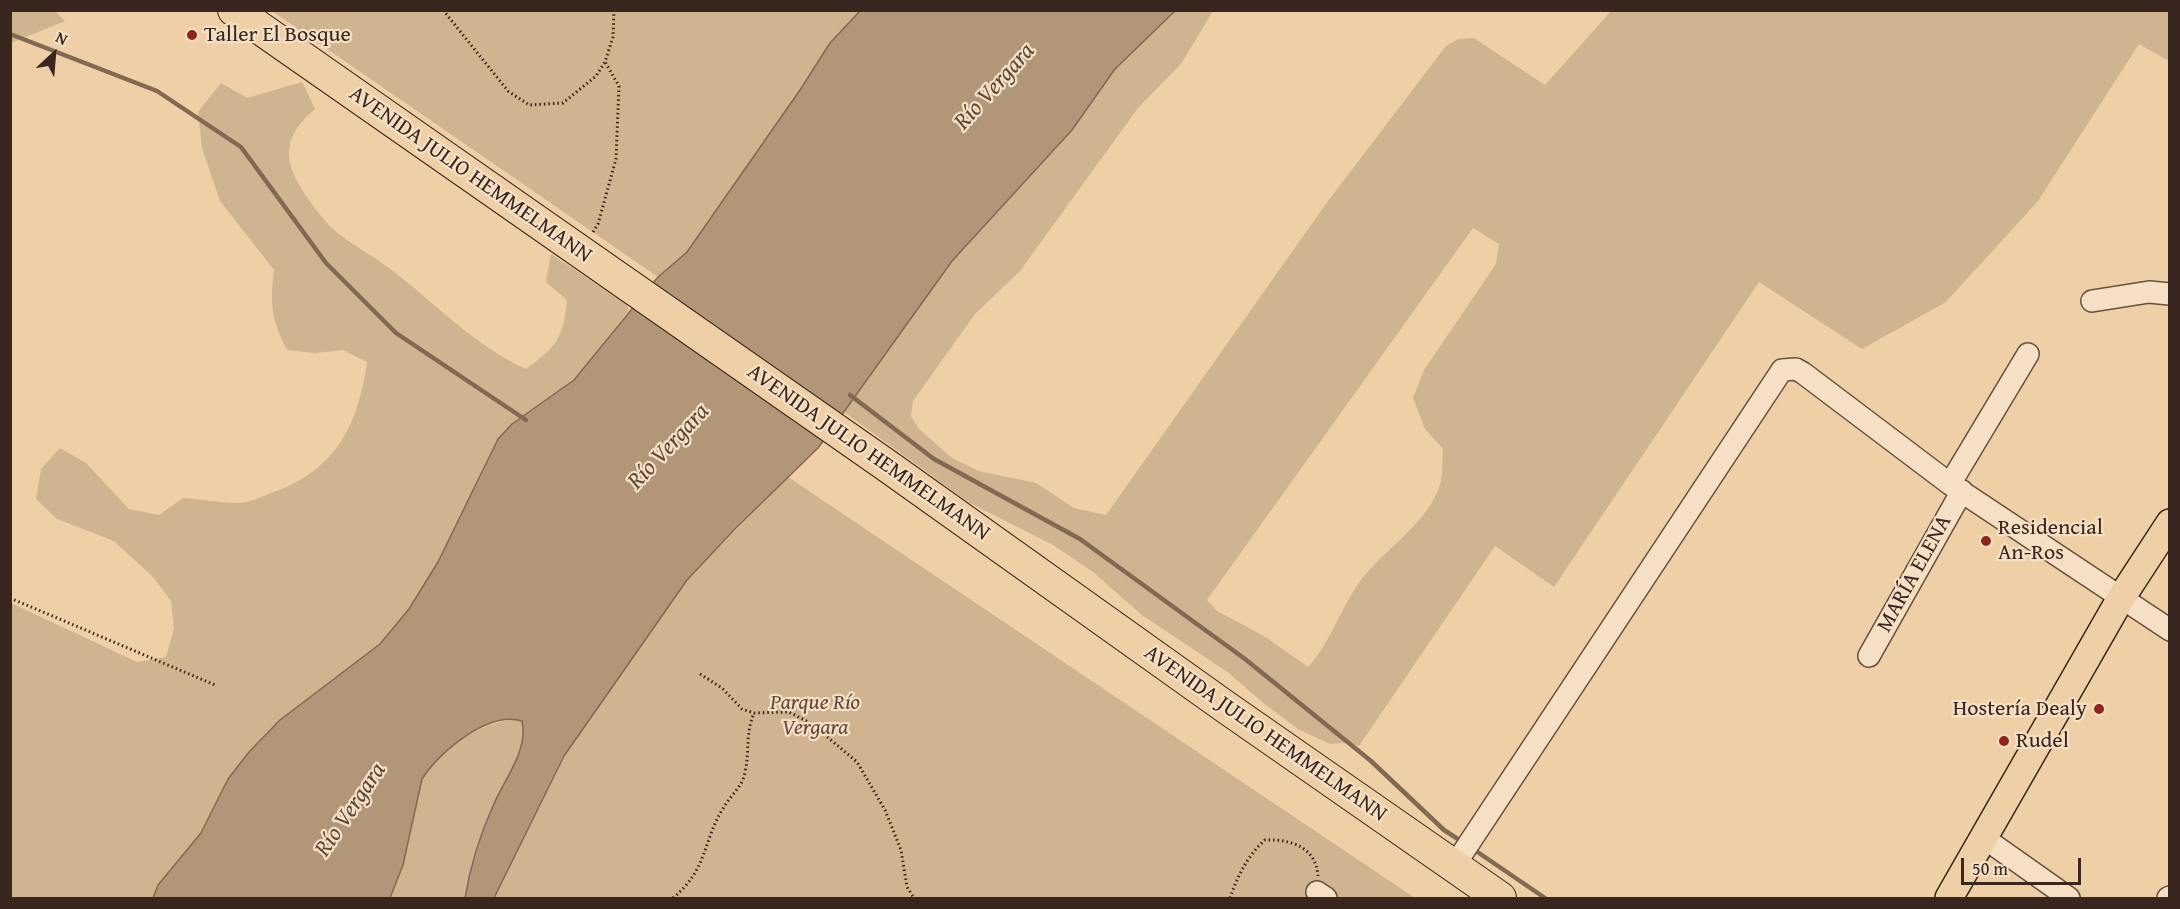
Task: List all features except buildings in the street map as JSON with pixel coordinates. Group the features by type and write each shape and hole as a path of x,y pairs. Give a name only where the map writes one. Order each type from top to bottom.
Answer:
{"highway":[{"name":"AVENIDA JULIO HEMMELMANN","path":"234,10 886,465 1227,708 1500,898"}],"main road":[{"path":"1949,898 2121,598 2169,523"}],"street":[{"path":"2092,301 2149,292 2169,294"},
{"name":"MARÍA ELENA","path":"1869,656 2028,354"},
{"path":"1454,866 1782,370 1796,369 1803,373 1956,488 2169,630"},
{"path":"1984,838 2069,898"}],"path":[{"path":"443,10 508,91 529,105 563,103 596,76 605,62 613,37 614,10"},
{"path":"580,252 598,224 616,159 619,86 605,62"},
{"path":"10,598 215,685"},
{"path":"700,674 722,688 742,709 754,713 789,712 812,724 857,762 885,810 901,850 907,887 914,898"},
{"path":"673,898 688,886 705,856 719,815 745,774 747,730 754,713"},
{"path":"1230,898 1235,882 1247,862 1265,840 1295,843 1310,853 1317,865 1321,895"}],"green space":[{"path":"11,10 55,11 65,21 11,43"},
{"path":"272,11 860,11 830,43 687,252 658,277"},
{"path":"1175,11 1213,11 1181,64 1138,108 1020,271 975,314 913,401 911,416 919,429 952,458 979,471 1036,483 1074,508 1106,515 1328,201 1446,46 1458,39 1474,38 1545,85 1611,11 2169,11 2169,61 2139,44 2038,201 1946,302 1862,349 1759,282 1554,587 1495,546 1359,746 1345,743 1330,744 1298,729 1229,673 1142,615 1093,572 1053,545 968,502 844,412 952,261 1072,130 1115,69","holes":["1473,228 1499,244 1496,264 1424,370 1413,398 1425,429 1443,449 1442,477 1436,496 1417,522 1358,584 1321,650 1308,667 1264,636 1217,611 1207,600"]},
{"path":"302,82 315,109 294,134 289,155 294,174 312,204 340,235 393,271 490,349 526,369 545,354 557,340 563,324 567,300 546,282 551,254 626,304 629,310 574,380 512,424 438,562 409,609 380,644 280,720 249,752 228,779 201,833 158,885 153,898 11,898 11,603 137,662 166,657 174,629 171,601 154,578 114,541 57,519 36,499 41,469 60,448 86,463 129,509 159,515 183,498 231,503 247,502 295,482 328,458 350,425 357,406 367,362 343,350 315,353 287,350 273,311 274,270 220,201 202,148 198,112 221,83 247,98"},
{"name":"Parque Río Vergara","path":"788,477 1415,898 494,898 564,756 602,698 687,580"},
{"path":"515,719 522,720 522,742 519,753 484,828 465,898 390,898 403,865 422,779 430,767 451,747 474,732"}],"water":[{"name":"Río Vergara","path":"860,11 1175,11 1115,69 1072,130 952,261 818,448 736,528 687,580 564,756 494,898 465,898 484,828 519,754 523,732 522,721 494,722 480,728 452,746 430,768 422,779 403,865 390,898 153,898 158,885 201,833 228,779 249,752 280,720 380,644 409,609 438,562 498,439 512,424 574,380 658,277 687,252 830,43"}],"waterway":[{"path":"10,34 157,91 241,147 326,263 396,333 526,420"},
{"path":"850,395 934,459 1080,539 1245,659 1371,761 1444,830 1464,843"},
{"path":"1473,849 1545,898"}],"place":[{"name":"Taller El Bosque","path":"192,35"},
{"name":"Residencial An-Ros","path":"1986,541"},
{"name":"Hostería Dealy","path":"2099,709"},
{"name":"Rudel","path":"2004,741"}]}
